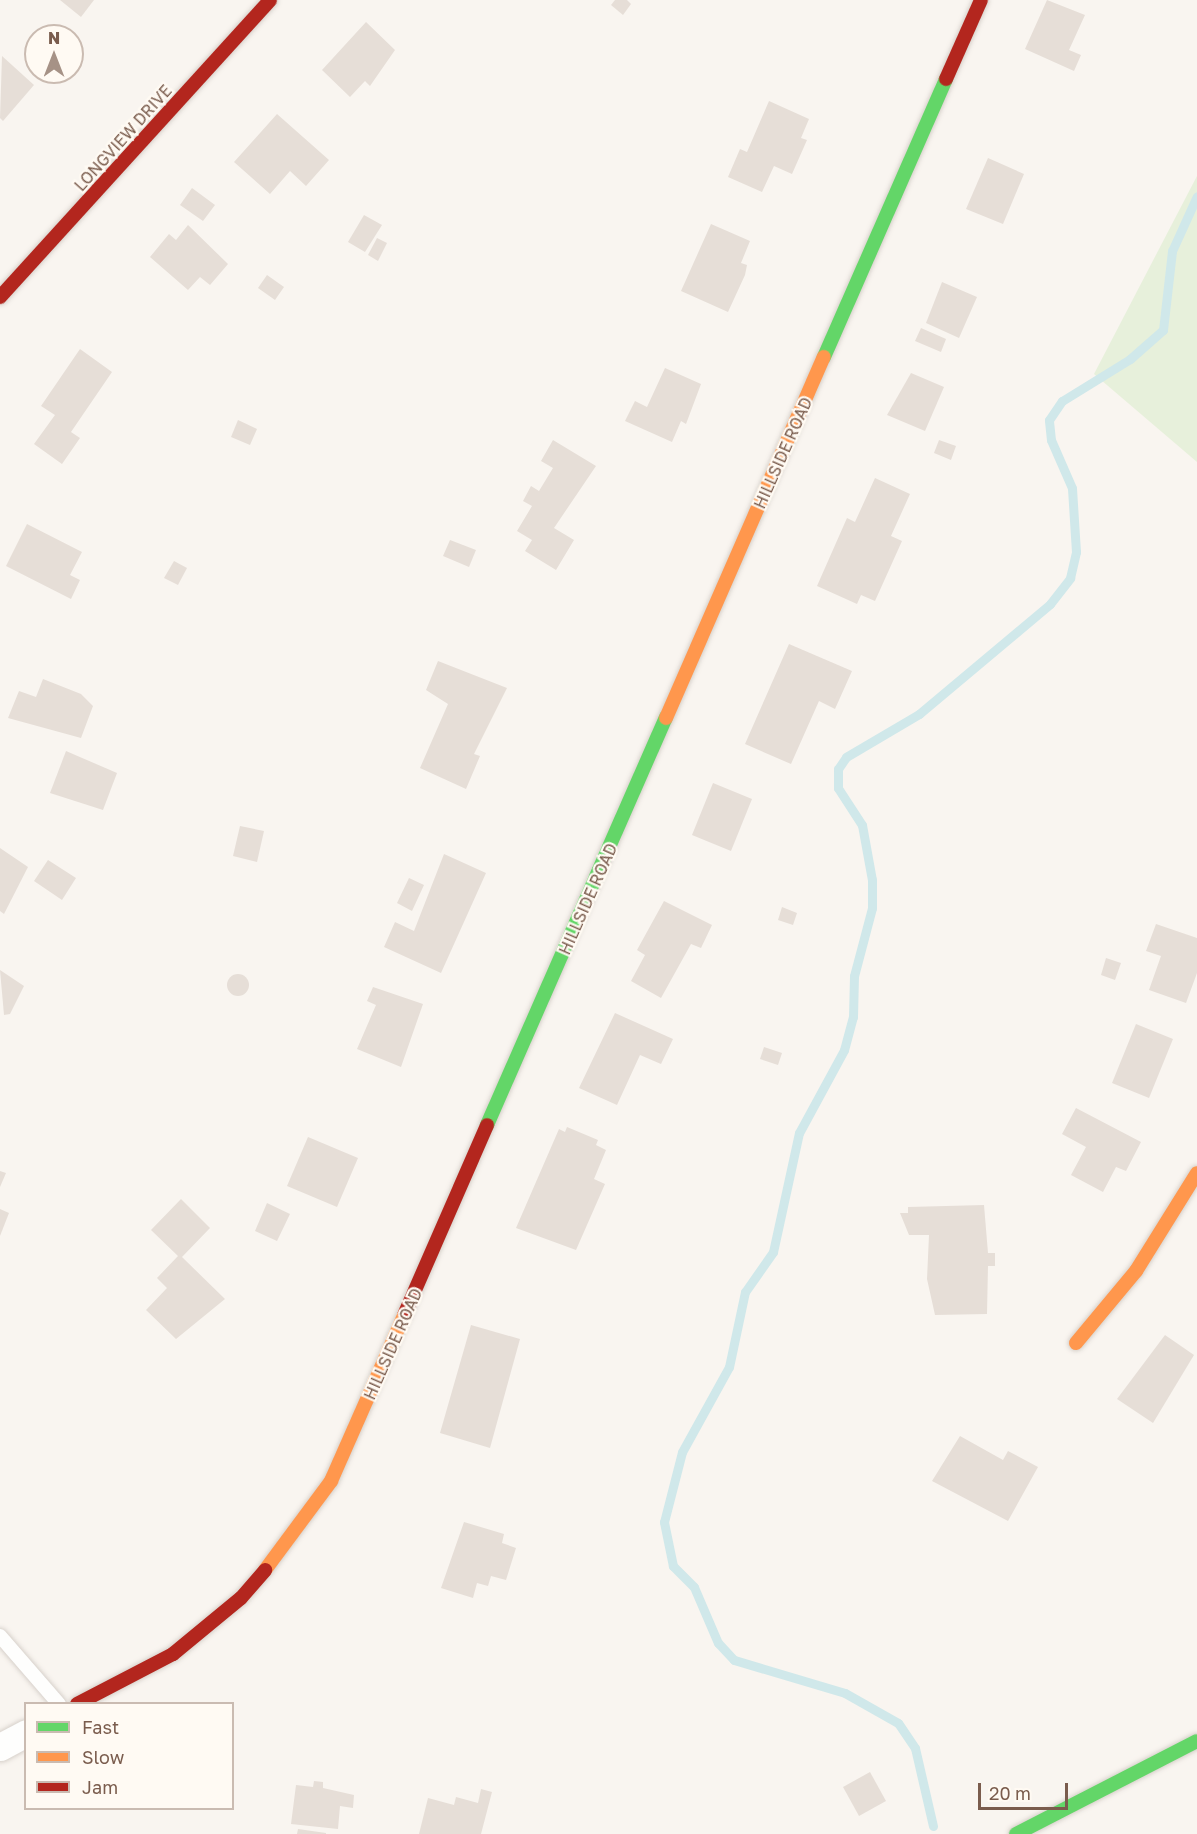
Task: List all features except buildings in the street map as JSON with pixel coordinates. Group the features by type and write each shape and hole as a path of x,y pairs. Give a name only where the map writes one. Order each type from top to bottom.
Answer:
{"street":[{"name":"LONGVIEW DRIVE","path":"0,297 270,0"},
{"name":"HILLSIDE ROAD","path":"81,1702 173,1654 259,1583 332,1481 981,0"},
{"path":"1076,1343 1136,1271 1197,1173"},
{"path":"0,1747 24,1734"},
{"path":"1016,1834 1197,1741"}],"lane":[{"path":"0,1636 56,1702"}],"green space":[{"path":"1197,176 1197,462 1094,374"}],"waterway":[{"path":"933,1826 915,1748 898,1723 845,1693 734,1660 718,1643 694,1587 673,1566 664,1522 682,1452 729,1367 745,1292 773,1252 799,1133 844,1050 853,1017 854,976 872,908 872,880 862,825 838,788 838,769 846,757 919,714 1050,604 1070,578 1076,552 1072,488 1051,440 1049,420 1062,401 1130,359 1163,330 1172,251 1197,196"}],"traffic: fast":[{"path":"824,357 946,79"},
{"path":"487,1125 666,718"},
{"path":"1016,1834 1197,1741"}],"traffic: slow":[{"path":"666,718 824,357"},
{"path":"1076,1343 1136,1271 1197,1173"},
{"path":"265,1570 331,1481 405,1313"}],"traffic: jam":[{"path":"0,297 270,0"},
{"path":"946,79 981,0"},
{"path":"405,1313 487,1125"},
{"path":"81,1702 173,1654 241,1598 265,1570"}]}
